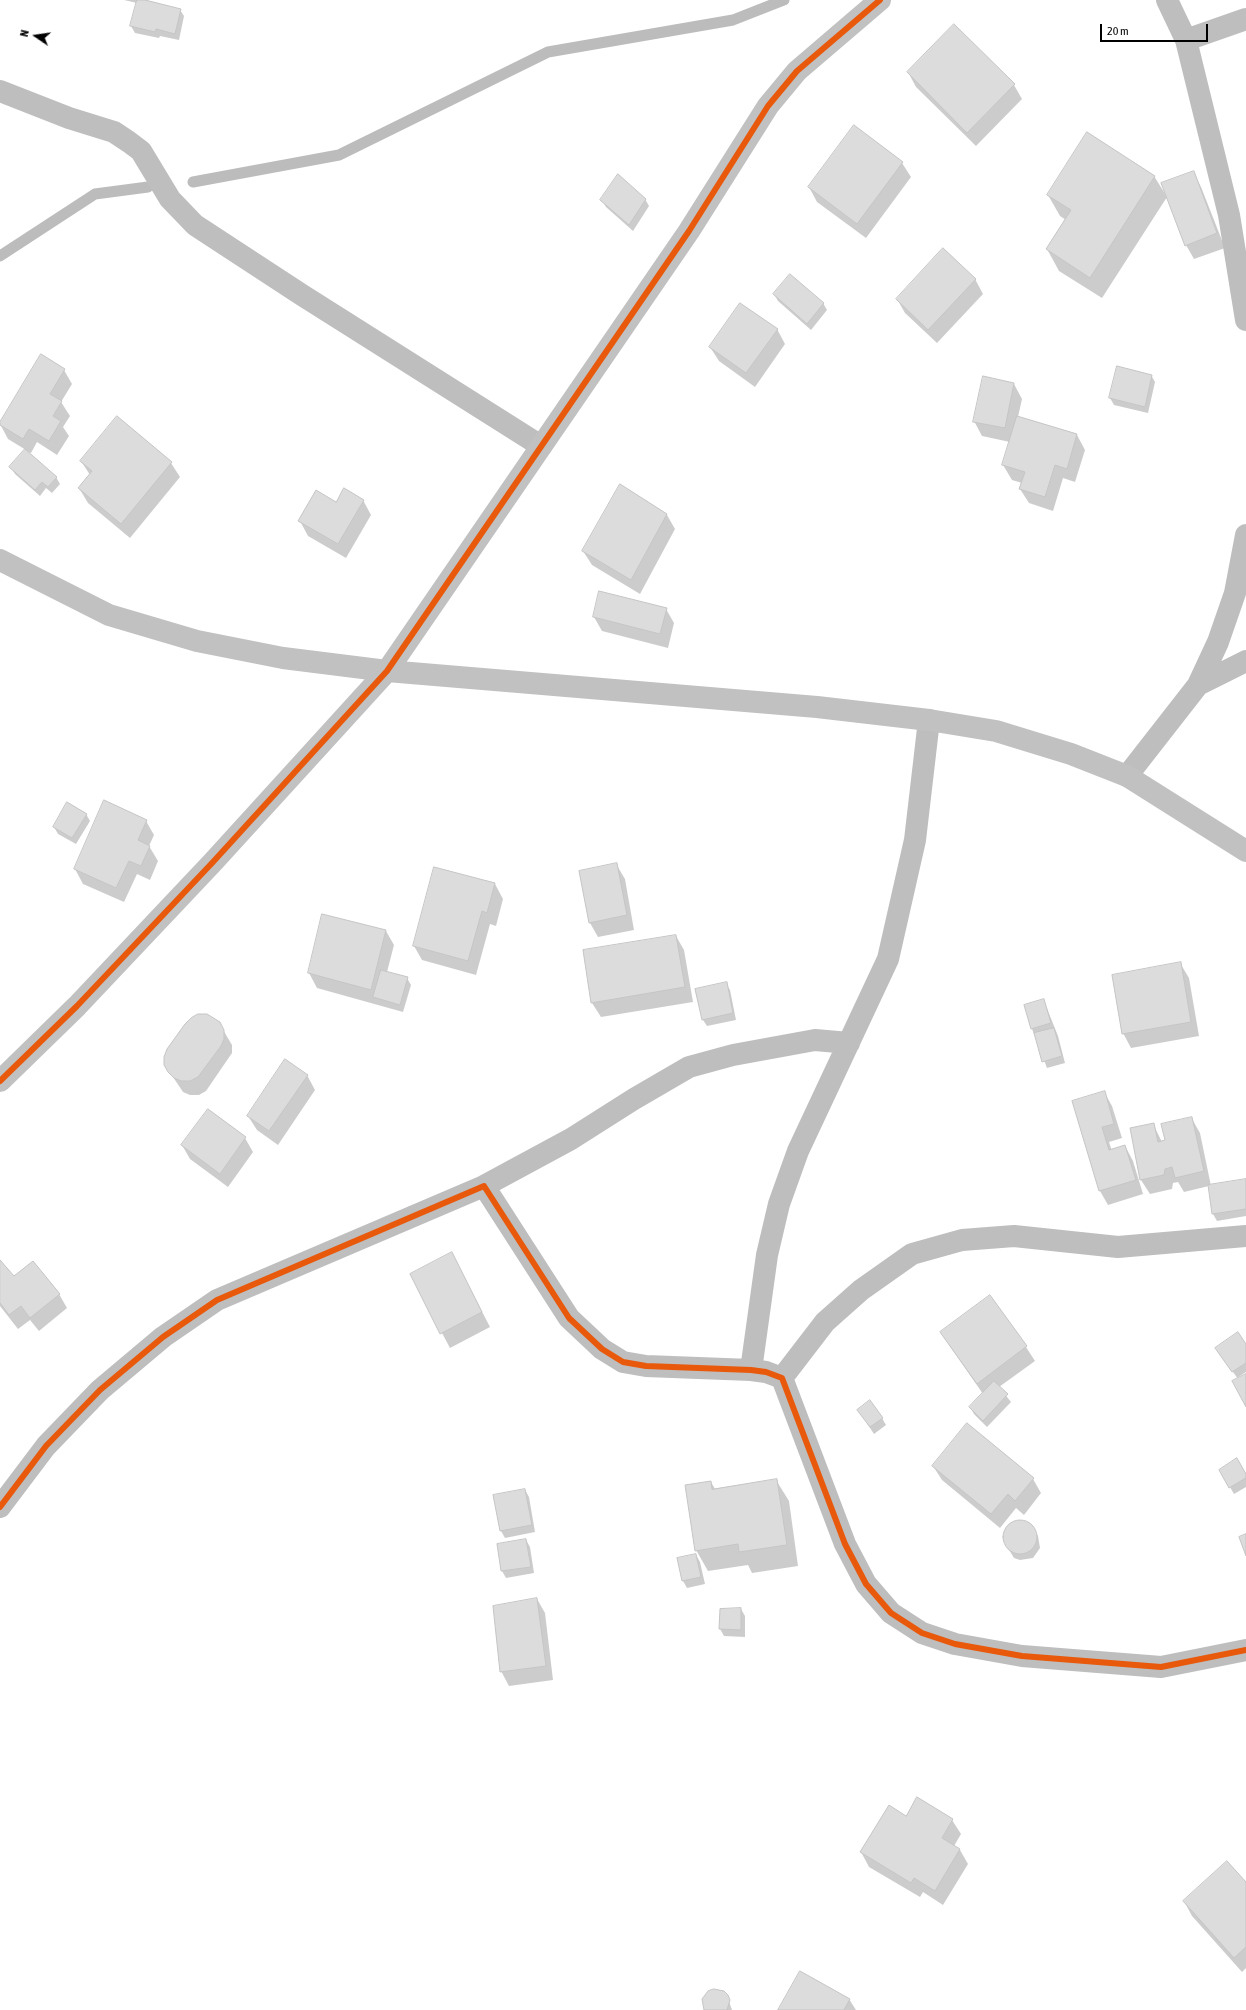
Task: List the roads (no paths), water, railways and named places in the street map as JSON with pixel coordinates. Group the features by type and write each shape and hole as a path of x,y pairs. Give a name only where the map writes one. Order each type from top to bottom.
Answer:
{"street":[{"path":"0,1081 88,994 213,862 387,671 689,231 768,106 797,70 880,0"},
{"path":"1167,0 1186,40 1229,215 1246,320"},
{"path":"1186,40 1246,19"},
{"path":"0,91 69,118 114,132 141,151 170,199 195,224 302,295 541,446"},
{"path":"1127,776 1198,685 1218,642 1235,593 1246,535"},
{"path":"0,560 109,615 196,641 283,658 387,671 818,707 929,720 996,731 1071,754 1127,776 1246,851"},
{"path":"1198,685 1246,661"},
{"path":"751,1370 767,1255 779,1204 798,1151 888,959 915,840 929,720"},
{"path":"0,1507 46,1446 100,1390 163,1337 217,1300 484,1186 571,1139 634,1099 689,1067 733,1055 815,1040 849,1043"},
{"path":"484,1186 569,1318 602,1349 623,1362 646,1366 751,1370 766,1372 782,1378 845,1544 866,1584 891,1613 922,1633 955,1644 1022,1656 1162,1667 1246,1650"},
{"path":"782,1378 825,1322 861,1290 912,1254 962,1240 1014,1236 1118,1246 1246,1236"}],"waterway":[{"path":"193,182 339,155 548,52 733,20 784,0"},
{"path":"0,256 95,194 148,187"}]}
